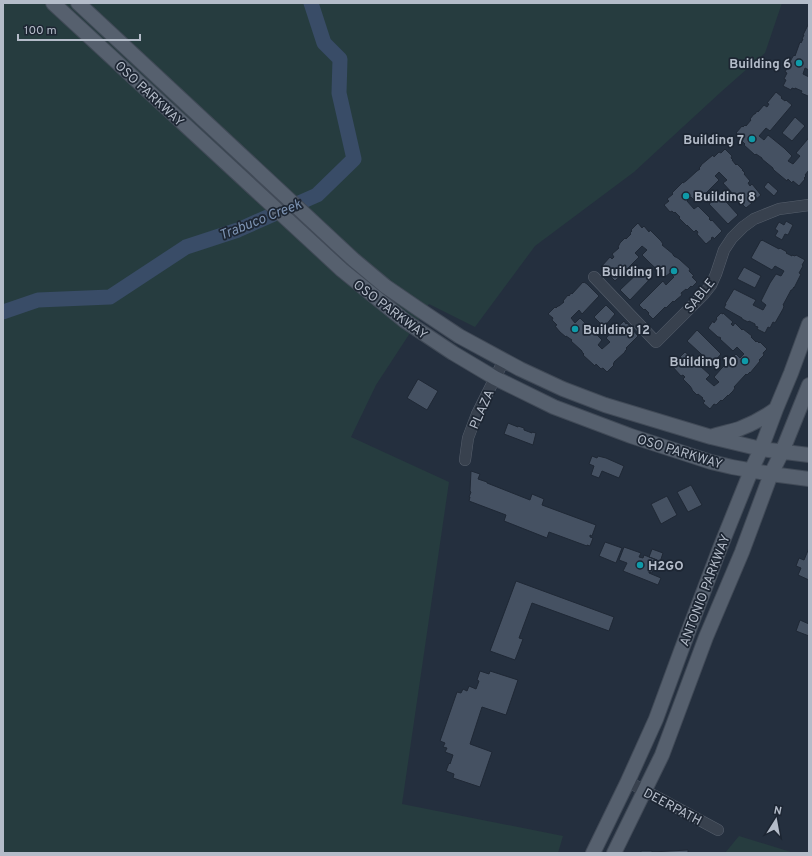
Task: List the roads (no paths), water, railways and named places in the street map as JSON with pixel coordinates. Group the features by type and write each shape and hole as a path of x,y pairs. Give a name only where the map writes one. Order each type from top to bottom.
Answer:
{"main road":[{"name":"OSO PARKWAY","path":"53,3 342,270 405,321 453,353 495,378 554,407 631,436 711,462 751,471 809,479"},
{"name":"OSO PARKWAY","path":"78,3 354,260 385,286 459,336 535,377 605,405 711,437 761,449 809,455"},
{"name":"ANTONIO PARKWAY","path":"593,853 656,719 692,622 809,324"},
{"name":"ANTONIO PARKWAY","path":"614,853 662,755 706,638 742,552 771,474 782,452 809,385"},
{"path":"711,437 739,429 765,417 776,409"},
{"path":"692,622 696,625 696,633 706,638"}],"street":[{"name":"SABLE","path":"594,277 656,342 711,285 724,250 732,238 743,227 754,219 779,209 809,205"},
{"name":"PLAZA","path":"465,460 468,438 477,414 504,360"},
{"name":"DEERPATH","path":"628,781 718,830"}],"waterway":[{"name":"Trabuco Creek","path":"3,312 38,300 110,297 186,247 238,230 317,195 354,159 339,93 340,59 324,43 311,3"}],"place":[{"name":"Building 6","path":"799,63"},
{"name":"Building 7","path":"752,139"},
{"name":"Building 8","path":"686,196"},
{"name":"Building 11","path":"674,271"},
{"name":"Building 12","path":"575,329"},
{"name":"Building 10","path":"745,361"},
{"name":"H2GO","path":"640,565"}]}
